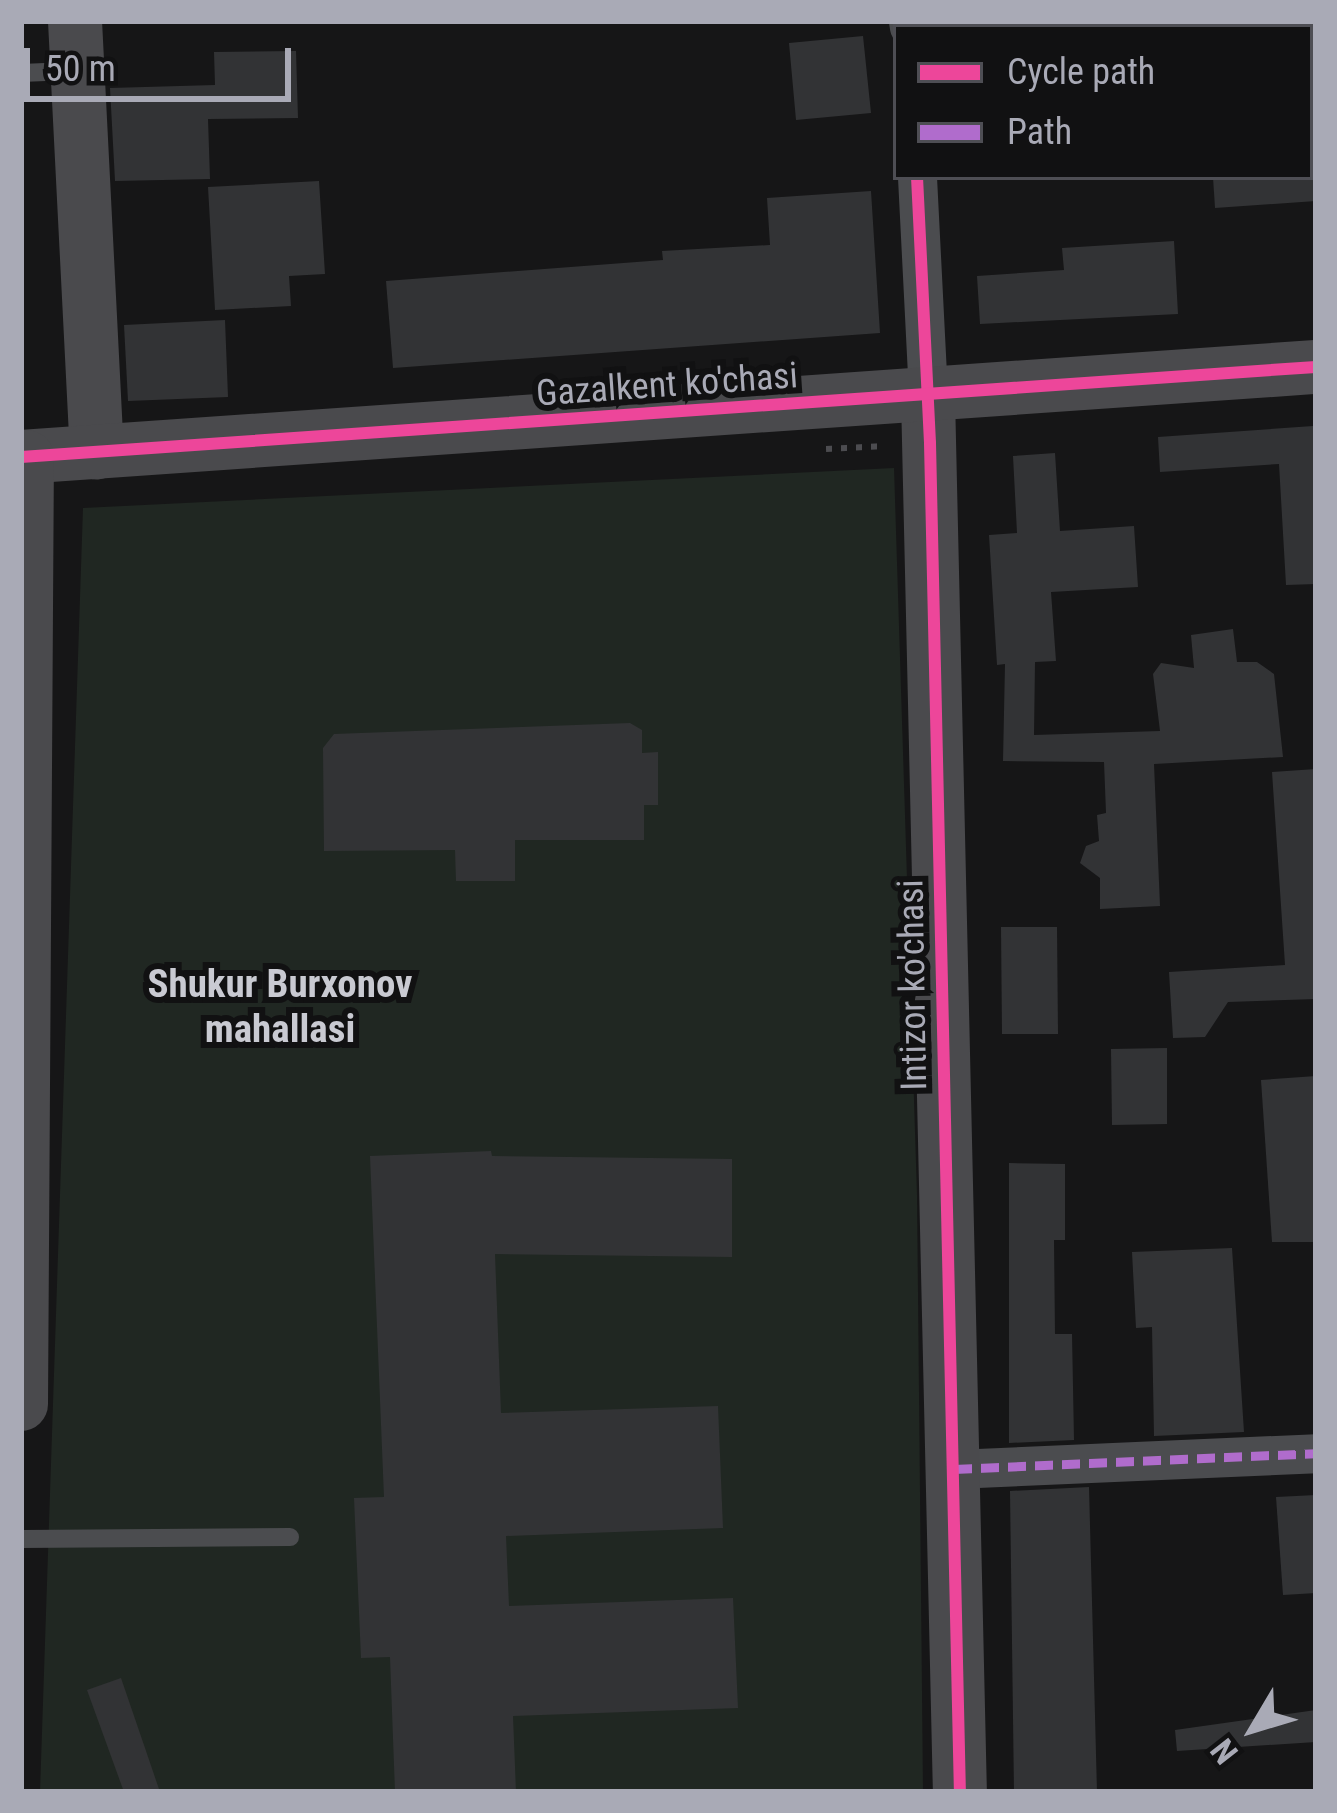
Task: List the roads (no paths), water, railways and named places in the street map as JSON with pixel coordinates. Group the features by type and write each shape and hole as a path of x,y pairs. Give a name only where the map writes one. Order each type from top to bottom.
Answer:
{"street":[{"path":"75,46 97,452"},
{"name":"Intizor ko'chasi","path":"917,180 928,398 960,1792"},
{"name":"Gazalkent ko'chasi","path":"24,457 928,398 1316,367"},
{"path":"21,1404 24,457"},
{"path":"954,1469 1316,1454"}],"lane":[{"path":"21,73 75,46"},
{"path":"21,1539 290,1537"}],"district":[{"name":"Shukur Burxonov mahallasi","path":"280,1008"}]}
